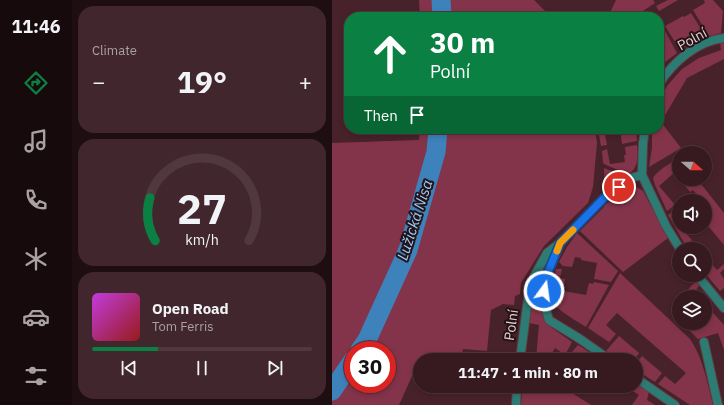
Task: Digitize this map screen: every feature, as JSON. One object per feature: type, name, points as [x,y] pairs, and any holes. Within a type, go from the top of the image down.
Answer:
[{"type":"street","name":"Polní","points":[[664,77],[683,57],[706,43],[724,38]]},
{"type":"street","points":[[644,134],[642,175],[666,226],[676,242]]},
{"type":"street","name":"Polní","points":[[521,353],[530,284],[547,253],[560,243],[607,195],[631,178],[642,175]]},
{"type":"street","points":[[560,243],[544,282],[543,300],[549,320],[600,353]]},
{"type":"street","points":[[703,282],[724,308]]},
{"type":"street","points":[[704,342],[718,405]]},
{"type":"street","points":[[643,383],[675,405]]},
{"type":"street","points":[[516,405],[517,393]]},
{"type":"shaded area","points":[[419,0],[534,0],[546,12],[420,12]]},
{"type":"shaded area","points":[[616,0],[653,0],[655,3],[642,12],[610,12]]},
{"type":"shaded area","points":[[668,0],[678,0],[659,11],[656,6]]},
{"type":"shaded area","points":[[704,0],[713,0],[723,11],[721,33],[709,36],[693,10],[705,3]]},
{"type":"shaded area","points":[[691,13],[706,37],[692,42],[680,50],[665,26]]},
{"type":"shaded area","points":[[664,29],[677,53],[664,63]]},
{"type":"shaded area","points":[[720,42],[724,42],[724,59],[687,78],[664,117],[664,92],[667,86],[682,69],[699,58],[721,50]]},
{"type":"shaded area","points":[[664,126],[679,146],[672,146],[672,153],[649,167],[652,148],[652,134],[664,134]]},
{"type":"shaded area","points":[[420,134],[596,134],[597,143],[593,187],[588,203],[544,246],[521,283],[520,294],[515,296],[514,305],[503,304],[491,310],[487,351],[463,349],[462,353],[413,353],[413,374],[399,405],[332,405],[332,143],[419,140]]},
{"type":"shaded area","points":[[599,134],[605,134],[607,145],[601,146]]},
{"type":"shaded area","points":[[621,134],[636,134],[637,141],[622,144]]},
{"type":"shaded area","points":[[637,145],[636,165],[632,172],[628,174],[603,163],[602,151],[607,149],[610,164],[625,162],[625,147]]},
{"type":"shaded area","points":[[672,163],[672,175],[659,186],[672,201],[672,207],[667,211],[653,178]]},
{"type":"shaded area","points":[[604,168],[624,176],[605,190]]},
{"type":"shaded area","points":[[630,186],[635,186],[643,191],[668,238],[623,272],[580,231],[604,206],[620,192]]},
{"type":"shaded area","points":[[685,186],[703,186],[709,194],[696,194],[693,190],[690,192]]},
{"type":"shaded area","points":[[712,198],[724,213],[724,245],[712,231]]},
{"type":"shaded area","points":[[672,212],[672,222],[668,215]]},
{"type":"shaded area","points":[[577,233],[618,271],[611,282],[594,279],[597,263],[581,260],[581,258],[575,257],[572,267],[563,266],[559,262]]},
{"type":"shaded area","points":[[679,234],[687,234],[692,240],[690,242],[684,242]]},
{"type":"shaded area","points":[[550,255],[539,301],[541,309],[552,328],[572,342],[566,353],[562,353],[555,348],[552,353],[537,353],[539,325],[529,323],[536,280]]},
{"type":"shaded area","points":[[712,264],[717,270],[724,264],[724,269],[720,273],[724,279],[724,288],[720,291],[712,281]]},
{"type":"shaded area","points":[[556,269],[562,269],[560,278],[565,279],[563,291],[586,295],[589,283],[593,284],[594,282],[609,285],[586,327],[565,314],[551,301],[551,290]]},
{"type":"shaded area","points":[[620,273],[672,322],[672,330],[681,330],[694,345],[698,352],[707,379],[713,405],[690,405],[658,384],[665,376],[675,384],[686,373],[617,313],[606,325],[616,334],[609,342],[588,328]]},
{"type":"shaded area","points":[[696,282],[700,284],[696,290],[688,290]]},
{"type":"shaded area","points":[[712,312],[724,325],[724,350],[718,333],[698,339],[689,330],[712,330]]},
{"type":"shaded area","points":[[619,336],[639,353],[609,353],[606,351]]},
{"type":"shaded area","points":[[578,345],[591,353],[574,353],[572,352]]},
{"type":"shaded area","points":[[643,357],[662,373],[655,382],[643,374]]},
{"type":"shaded area","points":[[643,387],[649,391],[647,400],[655,405],[632,405],[639,395],[636,393],[643,393]]},
{"type":"shaded area","points":[[522,393],[572,393],[591,405],[521,405]]},
{"type":"waterway","name":"Lužická Nisa","points":[[441,0],[442,12]]},
{"type":"waterway","name":"Lužická Nisa","points":[[366,341],[408,250],[436,152],[438,134]]},
{"type":"waterway","name":"Lužická Nisa","points":[[332,391],[344,373]]},
{"type":"slow traffic","points":[[557,251],[560,243],[573,230]]},
{"type":"route","points":[[544,291],[544,282],[560,243],[607,195],[619,187]]}]
